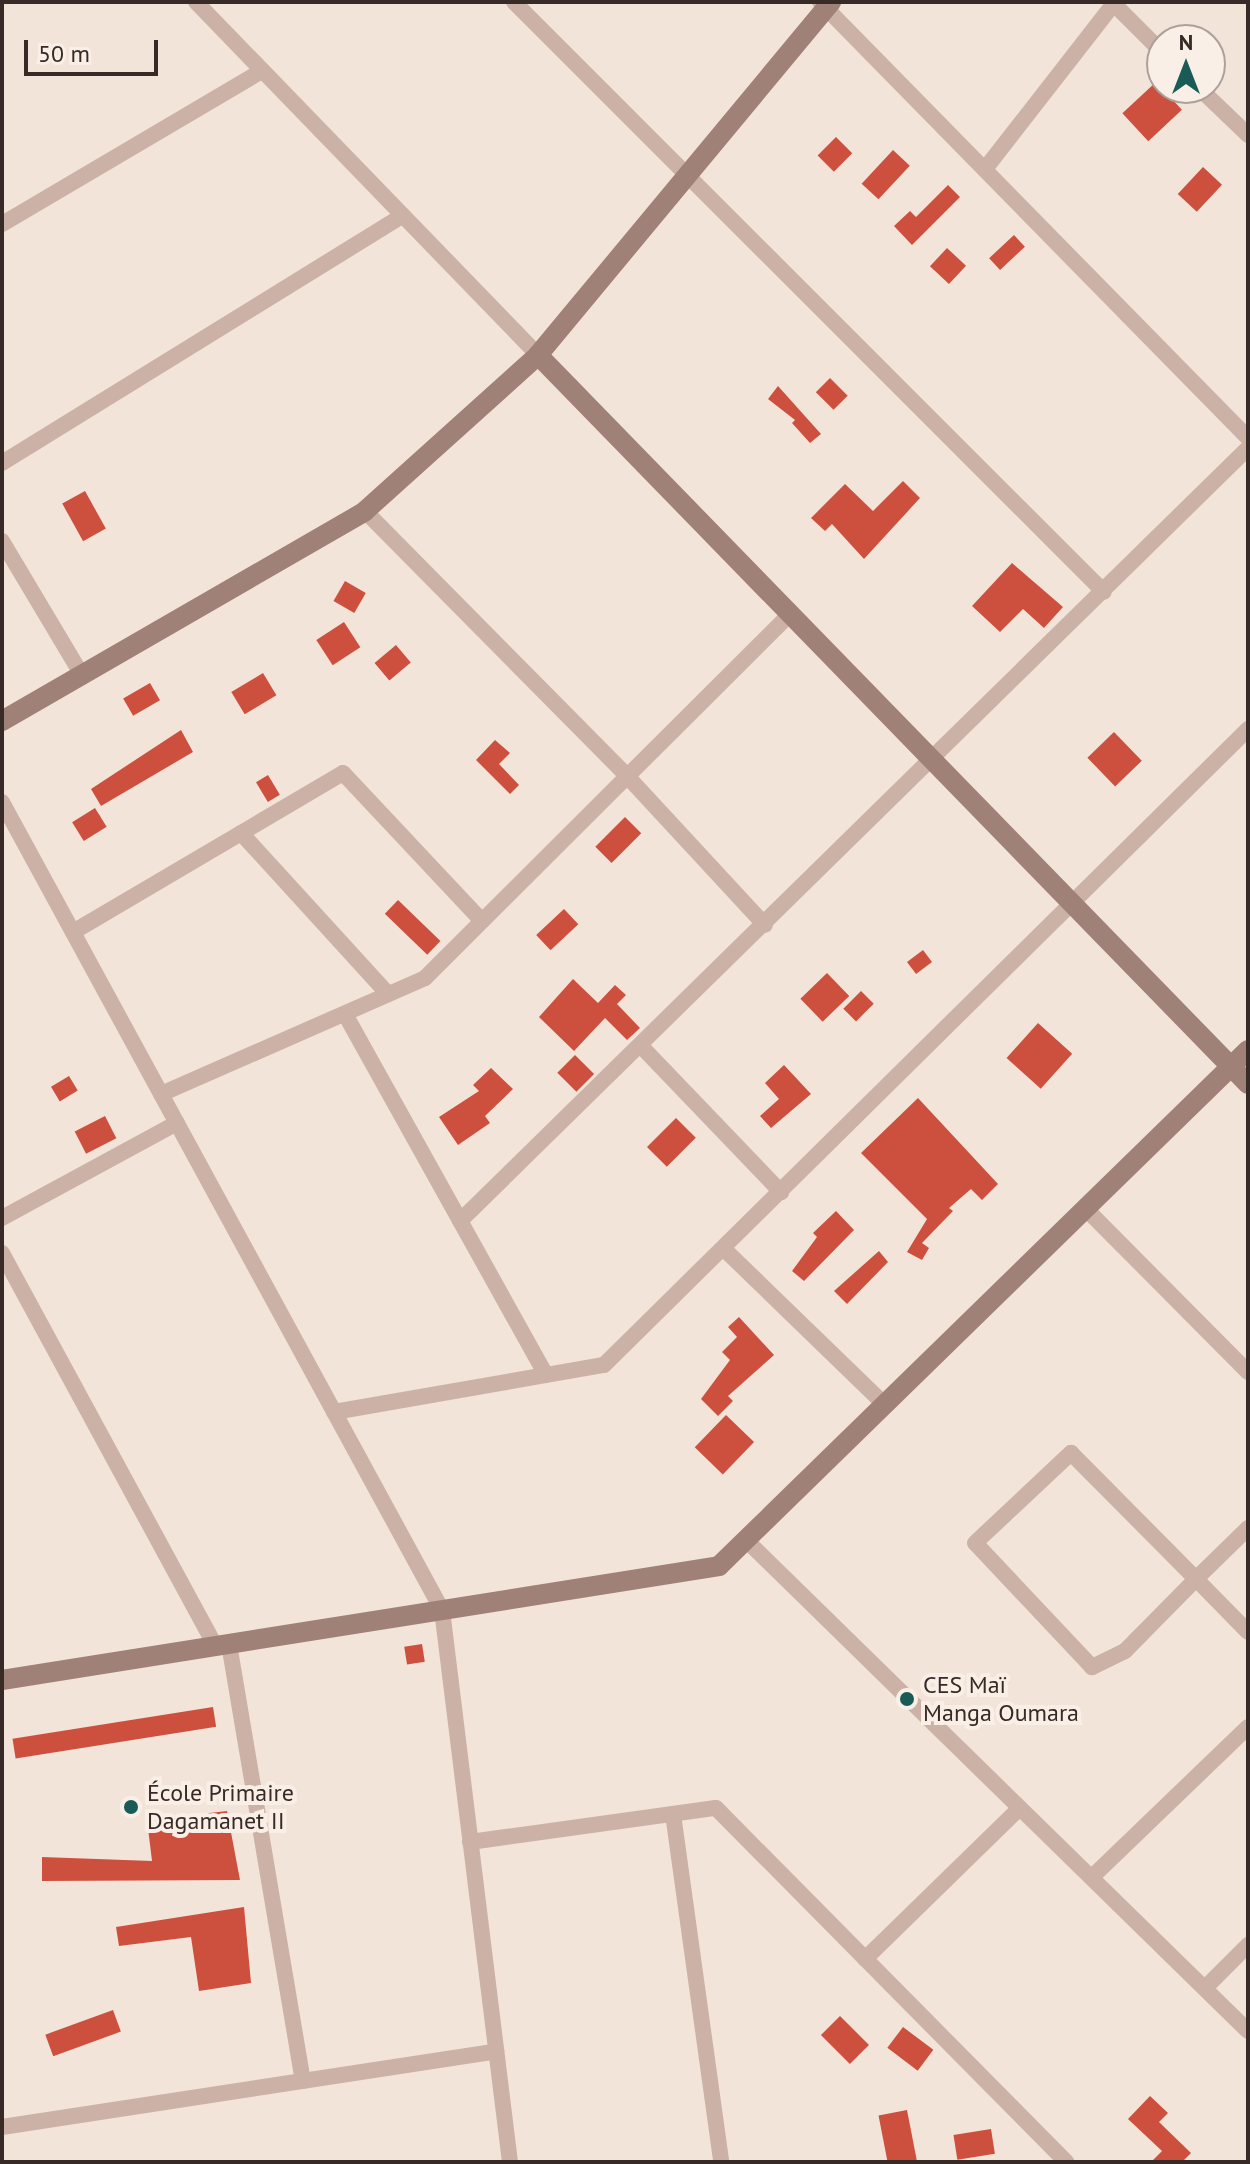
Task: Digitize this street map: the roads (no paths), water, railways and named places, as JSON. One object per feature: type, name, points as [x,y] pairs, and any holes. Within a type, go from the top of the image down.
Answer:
[{"type":"street","points":[[196,2],[1248,1084]]},
{"type":"street","points":[[514,2],[1104,592]]},
{"type":"street","points":[[985,169],[1114,3],[1146,36]]},
{"type":"street","points":[[2,721],[365,511],[538,355],[826,4],[1248,438]]},
{"type":"street","points":[[2,224],[262,71]]},
{"type":"street","points":[[1216,104],[1248,135]]},
{"type":"street","points":[[2,463],[403,215]]},
{"type":"street","points":[[460,1221],[934,761],[1248,448]]},
{"type":"street","points":[[365,511],[627,776],[765,925]]},
{"type":"street","points":[[2,541],[82,675]]},
{"type":"street","points":[[161,1094],[425,978],[790,614]]},
{"type":"street","points":[[334,1412],[604,1365],[1248,729]]},
{"type":"street","points":[[73,932],[343,773],[482,921]]},
{"type":"street","points":[[2,802],[442,1610],[510,2162]]},
{"type":"street","points":[[241,833],[388,994]]},
{"type":"street","points":[[345,1014],[546,1375]]},
{"type":"street","points":[[640,1045],[781,1192]]},
{"type":"street","points":[[2,1680],[719,1566],[1248,1050]]},
{"type":"street","points":[[2,1218],[177,1123]]},
{"type":"street","points":[[1086,1209],[1248,1372]]},
{"type":"street","points":[[723,1248],[885,1405]]},
{"type":"street","points":[[2,1253],[222,1645],[303,2081]]},
{"type":"street","points":[[1248,1528],[1196,1579],[1125,1651],[1092,1667],[975,1543],[1071,1453],[1196,1579],[1248,1632]]},
{"type":"street","points":[[746,1540],[1248,2031]]},
{"type":"street","points":[[1092,1877],[1248,1727]]},
{"type":"street","points":[[470,1842],[716,1808],[1066,2162]]},
{"type":"street","points":[[865,1959],[1020,1808]]},
{"type":"street","points":[[673,1814],[721,2162]]},
{"type":"street","points":[[1205,1988],[1248,1945]]},
{"type":"street","points":[[2,2127],[496,2051]]},
{"type":"place","name":"CES Maï Manga Oumara","points":[[907,1699]]},
{"type":"place","name":"École Primaire Dagamanet II","points":[[131,1807]]}]
